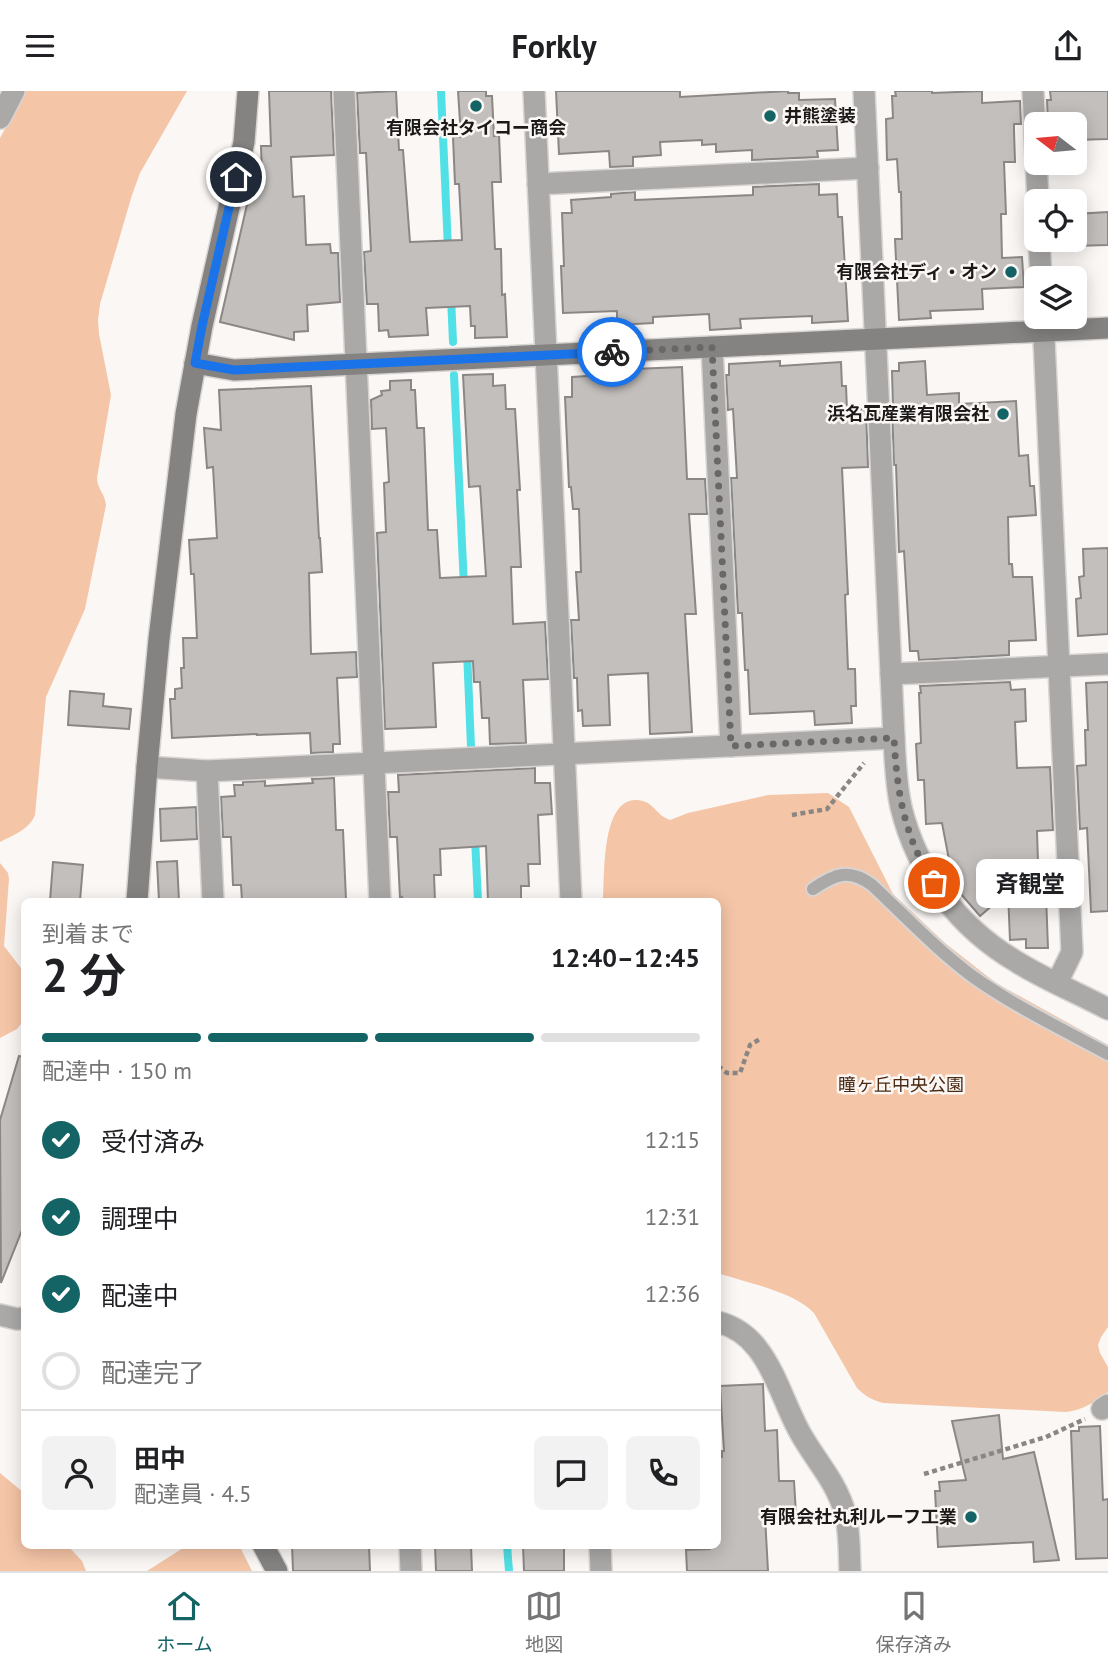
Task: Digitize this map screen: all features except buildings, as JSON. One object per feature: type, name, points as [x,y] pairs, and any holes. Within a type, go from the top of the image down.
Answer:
[{"type":"street","points":[[0,118],[15,91]]},
{"type":"street","points":[[137,898],[159,639],[178,482],[195,363],[244,142],[248,91]]},
{"type":"street","points":[[344,91],[380,898]]},
{"type":"street","points":[[534,91],[571,898]]},
{"type":"street","points":[[864,91],[894,738],[901,806],[911,839],[925,869],[943,897],[965,923],[990,945],[1018,963],[1108,1009]]},
{"type":"street","points":[[1033,91],[1037,189]]},
{"type":"street","points":[[538,184],[868,168]]},
{"type":"street","points":[[195,363],[234,370],[876,339],[1024,326]]},
{"type":"street","points":[[1087,327],[1108,328]]},
{"type":"street","points":[[1043,329],[1072,952],[1057,983]]},
{"type":"street","points":[[712,347],[731,746]]},
{"type":"street","points":[[891,674],[1108,664]]},
{"type":"street","points":[[147,768],[207,771],[894,738]]},
{"type":"street","points":[[207,771],[213,898]]},
{"type":"street","points":[[0,1315],[21,1318]]},
{"type":"street","points":[[721,1323],[744,1334],[757,1348],[804,1440],[830,1477],[845,1513],[850,1571]]},
{"type":"street","points":[[265,1549],[277,1571]]},
{"type":"street","points":[[410,1549],[411,1571]]},
{"type":"street","points":[[600,1549],[601,1571]]},
{"type":"lane","points":[[813,889],[838,875],[850,874],[862,878],[973,977],[1011,1001],[1108,1053]]},
{"type":"path","points":[[792,815],[827,809],[865,762]]},
{"type":"path","points":[[721,1068],[727,1073],[740,1073],[750,1045],[760,1039]]},
{"type":"path","points":[[923,1474],[1046,1437],[1075,1425],[1105,1407]]},
{"type":"green space","points":[[26,91],[187,91],[140,173],[100,304],[99,334],[111,395],[97,478],[106,505],[85,609],[46,697],[35,815],[25,828],[0,842],[0,138]]},
{"type":"green space","name":"瞳ヶ丘中央公園","points":[[828,793],[849,807],[893,894],[945,943],[996,983],[1108,1045],[1108,1327],[1098,1345],[1108,1367],[1108,1392],[1093,1402],[1066,1412],[875,1401],[857,1388],[814,1313],[805,1305],[782,1293],[721,1274],[721,898],[603,898],[605,856],[612,821],[619,808],[629,801],[646,802],[670,820],[688,813],[768,795]]},
{"type":"green space","points":[[0,863],[9,879],[4,946],[21,968],[21,1024],[0,1038]]},
{"type":"green space","points":[[0,1473],[21,1490],[21,1549],[71,1549],[82,1561],[86,1571],[0,1571]]},
{"type":"green space","points":[[182,1549],[241,1549],[252,1571],[147,1571]]},
{"type":"waterway","points":[[441,91],[448,249]]},
{"type":"waterway","points":[[451,297],[453,342]]},
{"type":"waterway","points":[[454,375],[464,586]]},
{"type":"waterway","points":[[467,651],[471,747]]},
{"type":"waterway","points":[[475,838],[478,898]]},
{"type":"waterway","points":[[507,1549],[509,1571]]},
{"type":"way so far","points":[[612,352],[712,347],[731,746],[894,738],[901,806],[911,839],[934,883]]},
{"type":"place","name":"有限会社タイコー商会","points":[[476,106]]},
{"type":"place","name":"井熊塗装","points":[[770,116]]},
{"type":"place","name":"有限会社ディ・オン","points":[[1011,272]]},
{"type":"place","name":"浜名瓦産業有限会社","points":[[1003,414]]},
{"type":"place","name":"斉観堂","points":[[934,883]]},
{"type":"place","name":"有限会社丸利ルーフ工業","points":[[971,1517]]},
{"type":"route","points":[[236,177],[195,363],[234,370],[612,352]]}]
